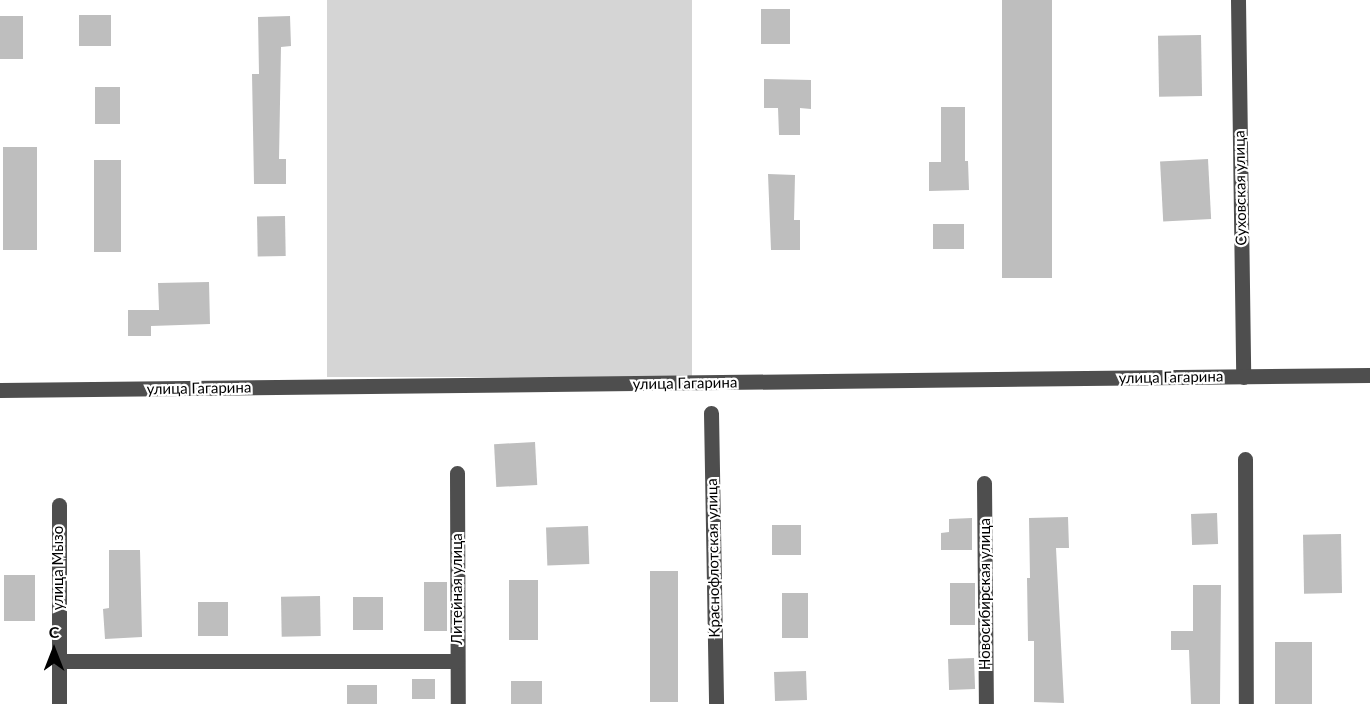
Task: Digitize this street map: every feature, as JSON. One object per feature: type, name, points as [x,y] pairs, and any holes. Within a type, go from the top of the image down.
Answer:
[{"type":"street","name":"Суховская улица","points":[[1238,0],[1243,376]]},
{"type":"street","name":"улица Гагарина","points":[[0,390],[1370,375]]},
{"type":"street","name":"Краснофлотская улица","points":[[711,413],[716,704]]},
{"type":"street","points":[[1245,459],[1246,704]]},
{"type":"street","name":"Литейная улица","points":[[457,473],[458,704]]},
{"type":"street","name":"Новосибирская улица","points":[[984,483],[986,704]]},
{"type":"street","name":"улица Мызо","points":[[58,704],[59,505]]},
{"type":"street","points":[[58,661],[457,661]]},
{"type":"shaded area","points":[[327,0],[692,0],[692,377],[327,377]]},
{"type":"building","points":[[1002,0],[1052,0],[1052,278],[1002,278]]},
{"type":"building","points":[[761,9],[790,9],[790,44],[761,44]]},
{"type":"building","points":[[79,15],[111,15],[111,46],[79,46]]},
{"type":"building","points":[[0,16],[23,16],[23,59],[0,59]]},
{"type":"building","points":[[290,16],[291,46],[281,47],[279,159],[286,159],[286,184],[254,184],[252,74],[259,74],[258,17]]},
{"type":"building","points":[[1201,35],[1202,96],[1159,97],[1158,36]]},
{"type":"building","points":[[764,79],[811,80],[811,109],[800,108],[800,135],[779,135],[778,108],[764,108]]},
{"type":"building","points":[[95,87],[120,87],[120,124],[95,124]]},
{"type":"building","points":[[941,107],[965,107],[965,161],[968,161],[969,190],[929,191],[929,162],[941,162]]},
{"type":"building","points":[[3,147],[37,147],[37,250],[3,250]]},
{"type":"building","points":[[1208,159],[1211,219],[1163,221],[1160,162]]},
{"type":"building","points":[[94,160],[121,160],[121,252],[94,252]]},
{"type":"building","points":[[768,174],[795,175],[794,220],[800,220],[800,250],[771,250]]},
{"type":"building","points":[[257,216],[285,216],[286,256],[258,256]]},
{"type":"building","points":[[933,224],[964,224],[964,249],[933,249]]},
{"type":"building","points":[[209,282],[210,324],[151,326],[151,336],[128,336],[128,310],[159,310],[158,283]]},
{"type":"building","points":[[535,442],[537,485],[496,487],[494,444]]},
{"type":"building","points":[[1217,513],[1218,544],[1192,545],[1191,514]]},
{"type":"building","points":[[1068,517],[1069,548],[1056,548],[1064,703],[1034,702],[1034,641],[1028,641],[1029,518]]},
{"type":"building","points":[[972,518],[972,550],[941,550],[941,533],[949,532],[949,519]]},
{"type":"building","points":[[772,525],[801,525],[801,555],[772,555]]},
{"type":"building","points":[[588,526],[589,564],[547,565],[546,527]]},
{"type":"building","points":[[1341,534],[1342,593],[1304,594],[1303,535]]},
{"type":"building","points":[[109,550],[140,550],[142,637],[105,639],[103,609],[109,608]]},
{"type":"building","points":[[650,571],[678,571],[678,702],[650,702]]},
{"type":"building","points":[[4,575],[35,575],[35,621],[4,621]]},
{"type":"building","points":[[509,580],[538,580],[538,640],[509,640]]},
{"type":"building","points":[[424,582],[447,582],[447,631],[424,631]]},
{"type":"building","points":[[950,583],[975,583],[975,625],[950,625]]},
{"type":"building","points":[[1193,585],[1221,585],[1220,704],[1191,704],[1189,650],[1171,650],[1171,631],[1193,631]]},
{"type":"building","points":[[782,593],[808,593],[808,638],[782,638]]},
{"type":"building","points":[[320,596],[321,636],[282,637],[281,597]]},
{"type":"building","points":[[353,597],[383,597],[383,630],[353,630]]},
{"type":"building","points":[[198,602],[228,602],[228,636],[198,636]]},
{"type":"building","points":[[1275,642],[1312,642],[1312,704],[1275,704]]},
{"type":"building","points":[[974,658],[975,689],[949,690],[948,659]]},
{"type":"building","points":[[806,671],[807,700],[775,701],[774,672]]},
{"type":"building","points":[[412,679],[435,679],[435,699],[412,699]]},
{"type":"building","points":[[511,681],[542,681],[542,704],[511,704]]},
{"type":"building","points":[[347,685],[377,685],[377,704],[347,704]]}]
